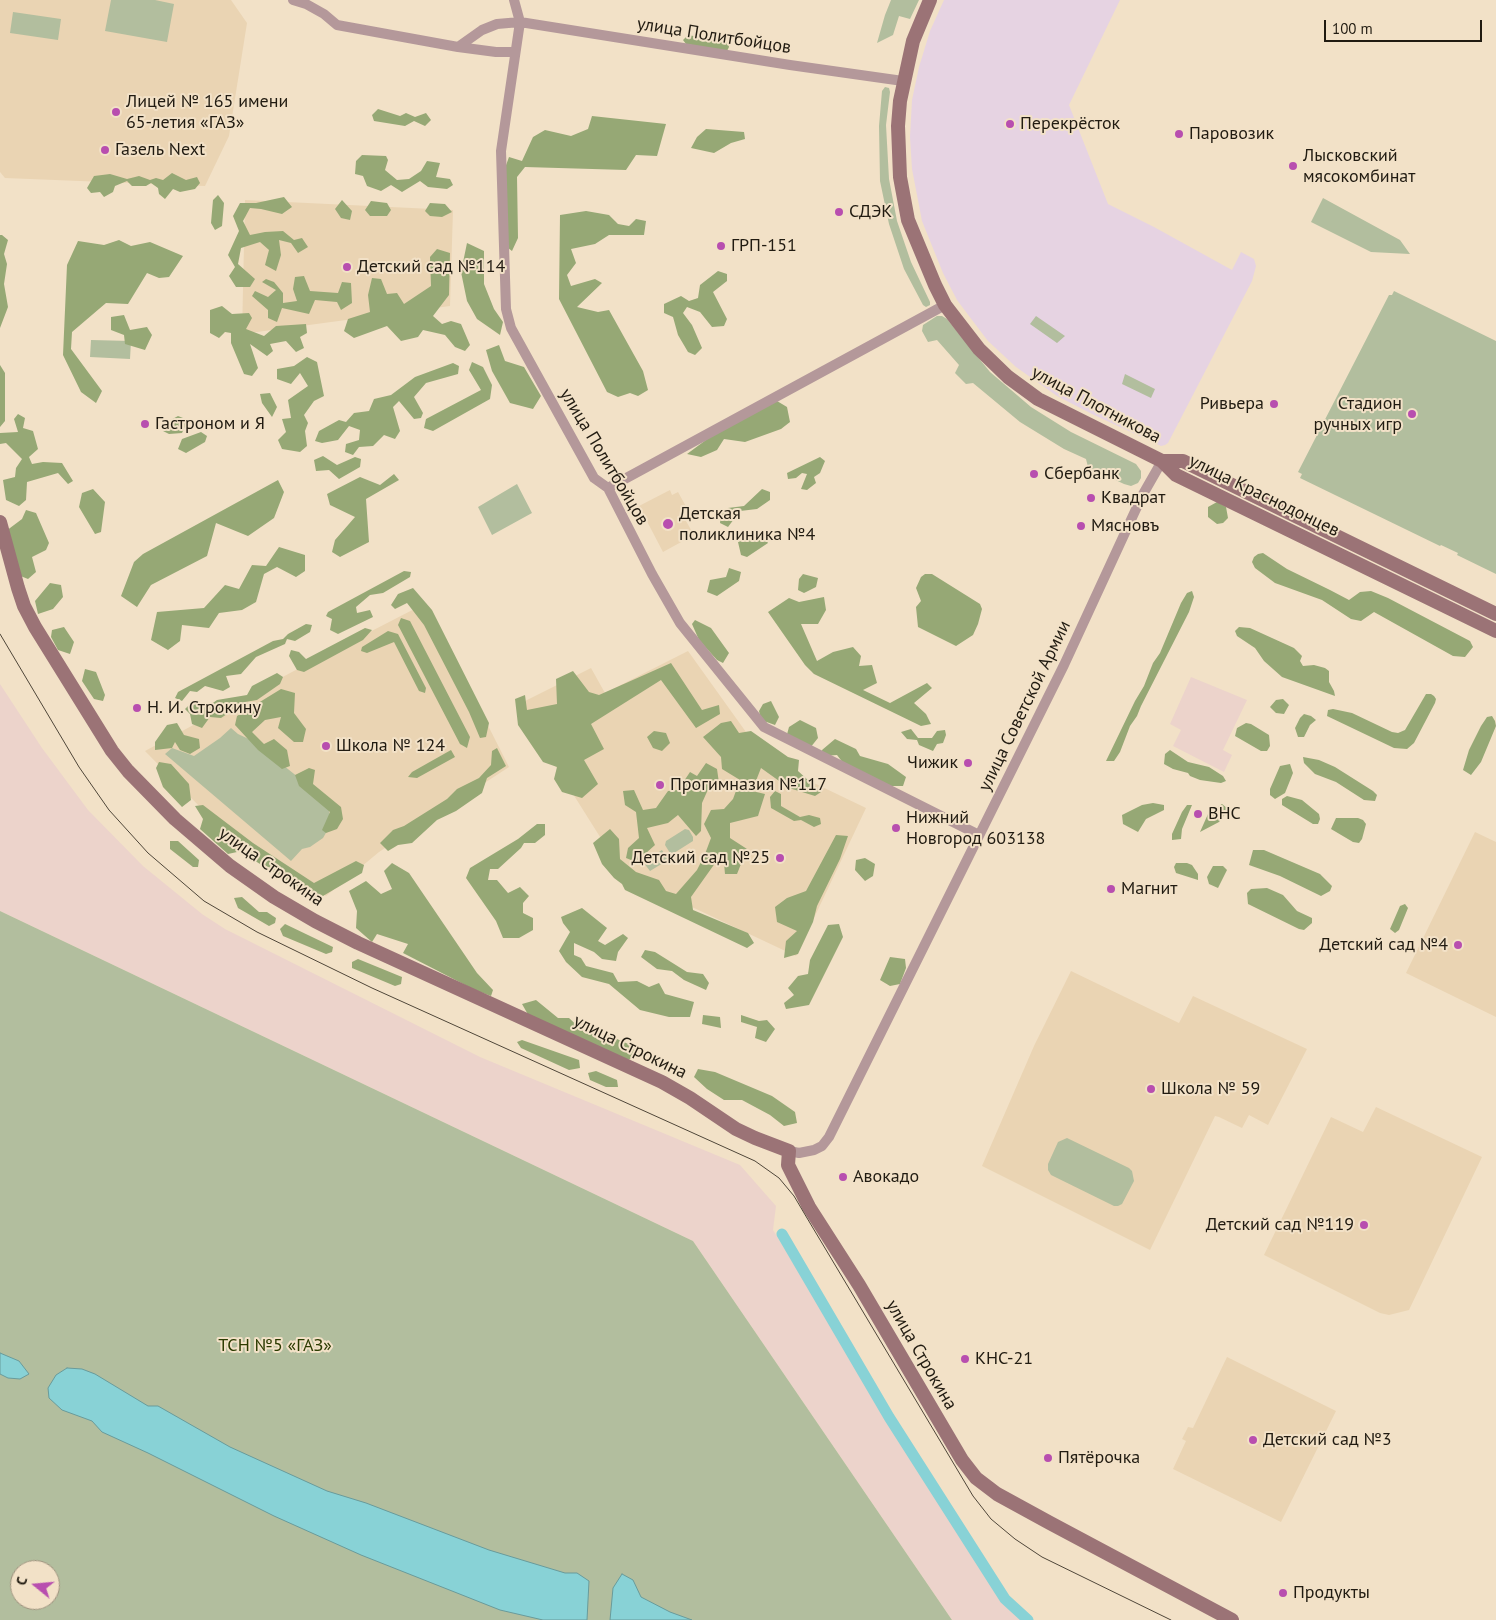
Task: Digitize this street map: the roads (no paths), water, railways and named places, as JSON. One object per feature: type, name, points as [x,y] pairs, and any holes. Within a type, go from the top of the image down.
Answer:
[{"type":"street","points":[[293,0],[306,4],[324,14],[337,25],[458,47],[496,52],[515,52]]},
{"type":"street","name":"улица Политбойцов","points":[[514,0],[520,22],[501,150],[506,308],[511,328],[594,478],[608,488],[652,574],[680,623],[764,728],[980,835]]},
{"type":"street","name":"улица Плотникова","points":[[930,0],[913,41],[903,81],[898,126],[900,177],[908,220],[922,257],[945,305],[979,349],[1016,383],[1038,399],[1162,461]]},
{"type":"street","points":[[458,47],[482,30],[497,24],[520,22]]},
{"type":"street","name":"улица Политбойцов","points":[[520,22],[903,81]]},
{"type":"street","points":[[608,488],[945,305]]},
{"type":"street","name":"улица Краснодонцев","points":[[1162,461],[1183,461],[1496,614]]},
{"type":"street","name":"улица Краснодонцев","points":[[1162,461],[1176,475],[1496,631]]},
{"type":"street","name":"улица Советской Армии","points":[[788,1151],[814,1150],[822,1146],[829,1137],[1064,665],[1142,496],[1162,461]]},
{"type":"street","name":"улица Строкина","points":[[0,522],[18,588],[24,606],[35,627],[112,751],[128,771],[175,818],[230,866],[274,897],[315,921],[358,943],[662,1082],[690,1098],[736,1129],[788,1151],[788,1165],[809,1207],[859,1286],[962,1460],[976,1478],[992,1491],[1232,1620]]},
{"type":"water","points":[[0,1353],[19,1361],[29,1374],[20,1379],[8,1378],[0,1374]]},
{"type":"water","points":[[67,1368],[82,1369],[95,1374],[148,1406],[158,1406],[230,1447],[327,1491],[366,1503],[489,1550],[565,1573],[577,1573],[589,1581],[587,1620],[543,1620],[500,1610],[361,1555],[274,1516],[102,1432],[92,1421],[62,1410],[49,1398],[48,1388],[56,1375]]},
{"type":"water","points":[[622,1574],[633,1580],[641,1597],[670,1612],[692,1620],[610,1620],[613,1588]]},
{"type":"waterway","points":[[782,1234],[889,1417],[1005,1599],[1028,1620]]},
{"type":"tram line","points":[[0,634],[79,767],[109,810],[148,853],[204,901],[257,932],[372,988],[755,1161],[779,1178],[794,1196],[973,1496],[991,1519],[1015,1539],[1042,1557],[1171,1620]]},
{"type":"place","name":"Лицей № 165 имени 65-летия «ГАЗ»","points":[[116,112]]},
{"type":"place","name":"Перекрёсток","points":[[1010,124]]},
{"type":"place","name":"Паровозик","points":[[1179,134]]},
{"type":"place","name":"Газель Next","points":[[105,150]]},
{"type":"place","name":"Лысковский мясокомбинат","points":[[1293,166]]},
{"type":"place","name":"СДЭК","points":[[839,212]]},
{"type":"place","name":"ГРП-151","points":[[721,246]]},
{"type":"place","name":"Детский сад №114","points":[[347,267]]},
{"type":"place","name":"Ривьера","points":[[1274,404]]},
{"type":"place","name":"Стадион ручных игр","points":[[1412,414]]},
{"type":"place","name":"Гастроном и Я","points":[[145,424]]},
{"type":"place","name":"Сбербанк","points":[[1034,474]]},
{"type":"place","name":"Квадрат","points":[[1091,498]]},
{"type":"place","name":"Детская поликлиника №4","points":[[668,524]]},
{"type":"place","name":"Мясновъ","points":[[1081,526]]},
{"type":"place","name":"Н. И. Строкину","points":[[137,708]]},
{"type":"place","name":"Школа № 124","points":[[326,746]]},
{"type":"place","name":"Чижик","points":[[968,763]]},
{"type":"place","name":"Прогимназия №117","points":[[660,785]]},
{"type":"place","name":"ВНС","points":[[1198,814]]},
{"type":"place","name":"Нижний Новгород 603138","points":[[896,828]]},
{"type":"place","name":"Детский сад №25","points":[[780,858]]},
{"type":"place","name":"Магнит","points":[[1111,889]]},
{"type":"place","name":"Детский сад №4","points":[[1458,945]]},
{"type":"place","name":"Школа № 59","points":[[1151,1089]]},
{"type":"place","name":"Авокадо","points":[[843,1177]]},
{"type":"place","name":"Детский сад №119","points":[[1364,1225]]},
{"type":"place","name":"КНС-21","points":[[965,1359]]},
{"type":"place","name":"Детский сад №3","points":[[1253,1440]]},
{"type":"place","name":"Пятёрочка","points":[[1048,1458]]},
{"type":"place","name":"Продукты","points":[[1283,1593]]},
{"type":"park label","name":"ТСН №5 «ГАЗ»","points":[[275,1346]]}]
